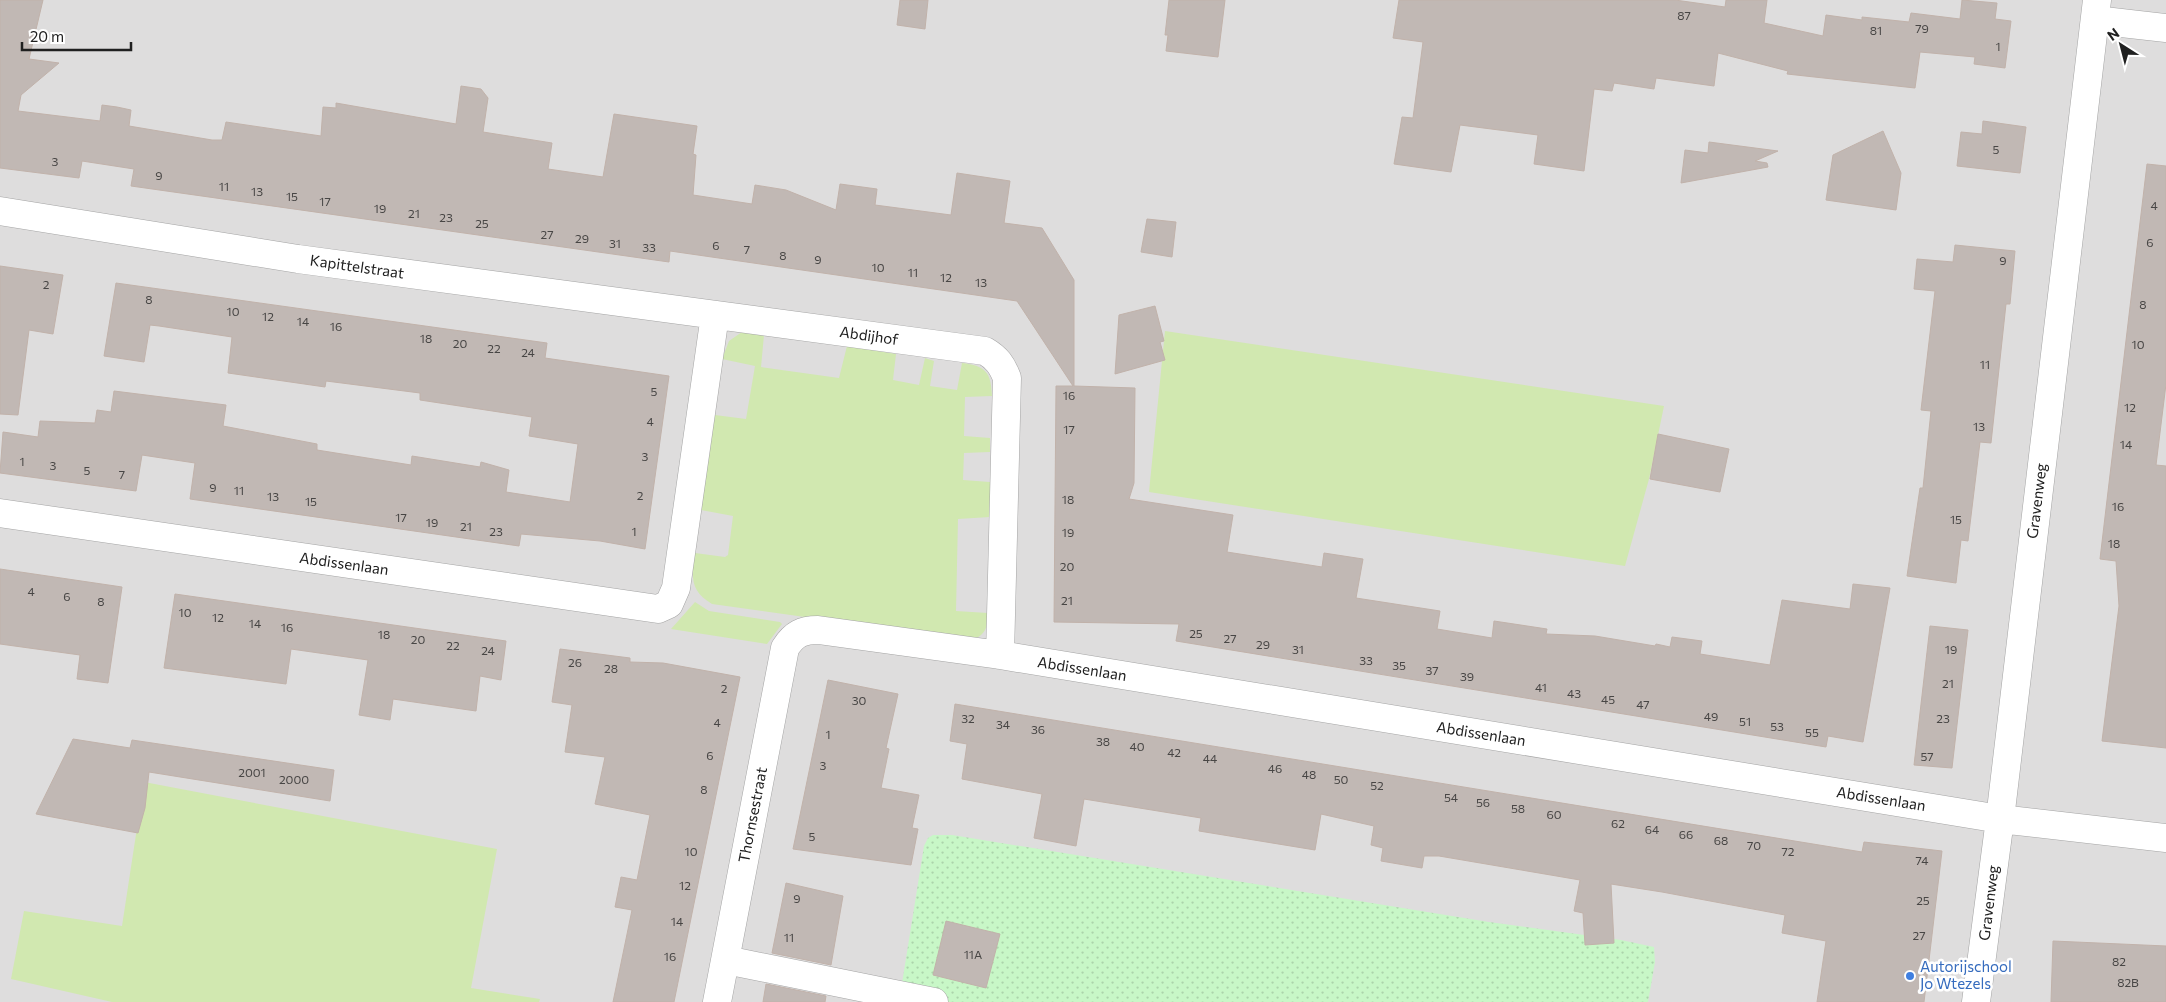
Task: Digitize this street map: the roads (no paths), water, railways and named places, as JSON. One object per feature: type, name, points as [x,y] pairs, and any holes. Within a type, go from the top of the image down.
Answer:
[{"type":"street","points":[[2096,10],[2166,28]]},
{"type":"street","name":"Gravenweg","points":[[1976,1002],[2000,819],[2096,10]]},
{"type":"street","name":"Kapittelstraat","points":[[0,210],[298,259],[715,315]]},
{"type":"street","name":"Abdissenlaan","points":[[0,514],[658,609],[668,604],[676,588],[715,315]]},
{"type":"street","name":"Abdijhof","points":[[715,315],[985,351],[994,356],[1002,366],[1007,378],[1000,656]]},
{"type":"street","name":"Abdissenlaan","points":[[797,633],[818,630],[1000,656],[2000,819],[2166,838]]},
{"type":"street","name":"Thornsestraat","points":[[717,1002],[785,648],[797,633]]},
{"type":"street","points":[[726,960],[934,1002]]},
{"type":"place","name":"Autorijschool Jo Wtezels","points":[[1910,976]]}]
